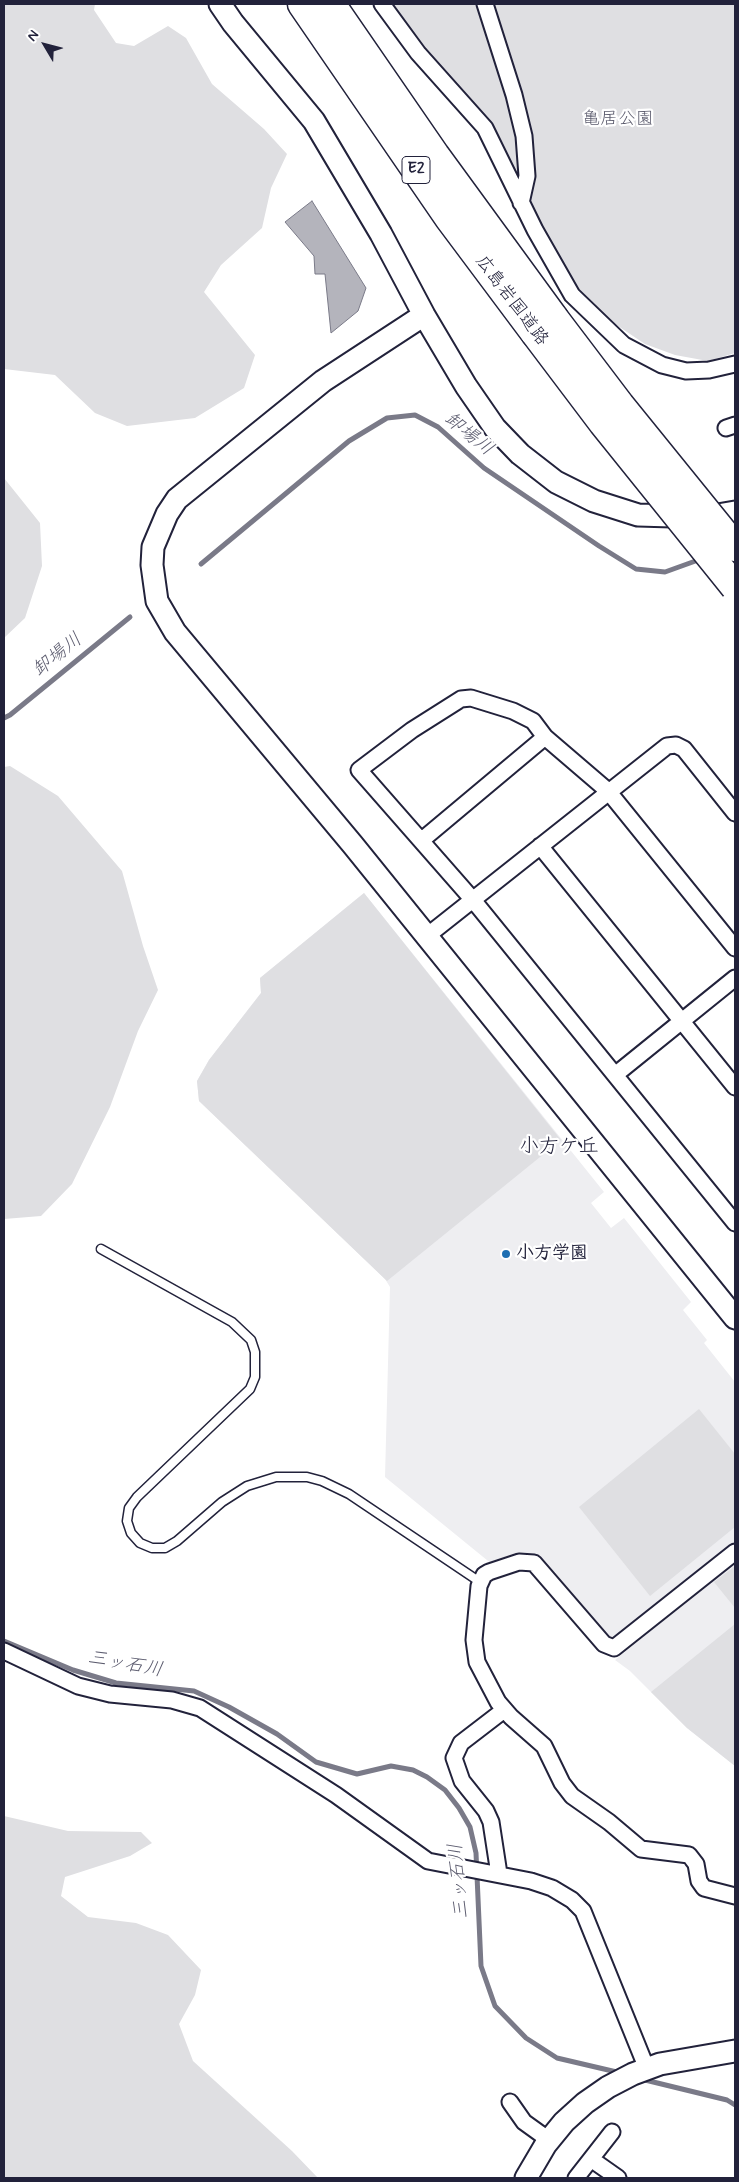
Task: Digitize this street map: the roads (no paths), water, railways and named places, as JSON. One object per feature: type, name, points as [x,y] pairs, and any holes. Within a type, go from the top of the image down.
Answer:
[{"type":"highway","points":[[349,4],[434,155]]},
{"type":"highway","name":"広島岩国道路","points":[[312,9],[434,155],[545,326],[603,423],[735,587]]},
{"type":"highway","name":"広島岩国道路","points":[[312,9],[449,218],[545,326],[620,405],[735,546]]},
{"type":"street","points":[[220,4],[233,23],[314,121],[382,234],[424,315],[466,386],[495,428],[520,454],[556,482],[594,501],[638,515],[706,517],[735,512]]},
{"type":"street","points":[[382,4],[418,53],[485,128],[521,203],[572,295],[624,345],[662,365],[686,371],[709,370],[735,364]]},
{"type":"street","points":[[485,4],[514,95],[524,136],[527,176],[521,203]]},
{"type":"street","points":[[424,315],[327,377],[190,486],[166,514],[153,547],[152,565],[158,601],[175,632],[427,936],[735,1318]]},
{"type":"street","points":[[735,948],[608,791],[545,737],[533,721],[513,711],[470,698],[461,699],[412,730],[359,770],[473,900],[735,1223]]},
{"type":"street","points":[[422,840],[545,737]]},
{"type":"street","points":[[427,936],[661,749],[676,745],[686,752],[735,813]]},
{"type":"street","points":[[540,846],[735,1087]]},
{"type":"street","points":[[616,1075],[735,978]]},
{"type":"street","points":[[735,1552],[614,1648],[604,1644],[534,1563],[519,1562],[497,1570],[484,1575],[480,1582],[474,1651],[481,1672],[504,1710],[544,1746],[562,1782],[572,1796],[609,1822],[641,1849],[689,1855],[696,1864],[699,1881],[704,1888],[735,1896]]},
{"type":"street","points":[[4,1651],[78,1686],[110,1694],[172,1700],[200,1708],[336,1796],[428,1861],[496,1874],[552,1888],[572,1900],[583,1911],[647,2069]]},
{"type":"street","points":[[496,1874],[491,1822],[486,1811],[462,1781],[454,1758],[461,1743],[504,1710]]},
{"type":"street","points":[[527,2178],[549,2140],[564,2122],[585,2103],[608,2087],[647,2069],[687,2058],[735,2052]]},
{"type":"street","points":[[510,2102],[524,2122],[549,2140]]},
{"type":"street","points":[[576,2178],[612,2132]]},
{"type":"street","points":[[591,2159],[618,2178]]},
{"type":"lane","points":[[101,1249],[232,1322],[251,1340],[255,1352],[256,1370],[250,1388],[137,1497],[129,1508],[127,1521],[131,1533],[140,1543],[152,1548],[165,1548],[222,1502],[247,1486],[276,1477],[307,1478],[322,1481],[349,1494],[480,1582]]},
{"type":"waterway","name":"卸場川","points":[[201,564],[349,441],[387,418],[415,415],[438,427],[484,468],[636,569],[665,572],[701,559]]},
{"type":"waterway","name":"卸場川","points":[[4,718],[130,617]]},
{"type":"waterway","name":"三ッ石川","points":[[4,1641],[73,1670],[116,1683],[194,1691],[229,1707],[277,1734],[316,1762],[357,1774],[391,1766],[413,1770],[427,1777],[445,1790],[459,1808],[470,1827],[476,1853],[481,1966],[495,2006],[526,2038],[557,2058],[621,2073]]},
{"type":"waterway","name":"三ッ石川","points":[[641,2079],[727,2100],[735,2105]]},
{"type":"place","name":"小方学園","points":[[506,1254]]},
{"type":"district","name":"小方ケ丘","points":[[559,1148]]},
{"type":"park label","name":"亀居公園","points":[[618,120]]}]
